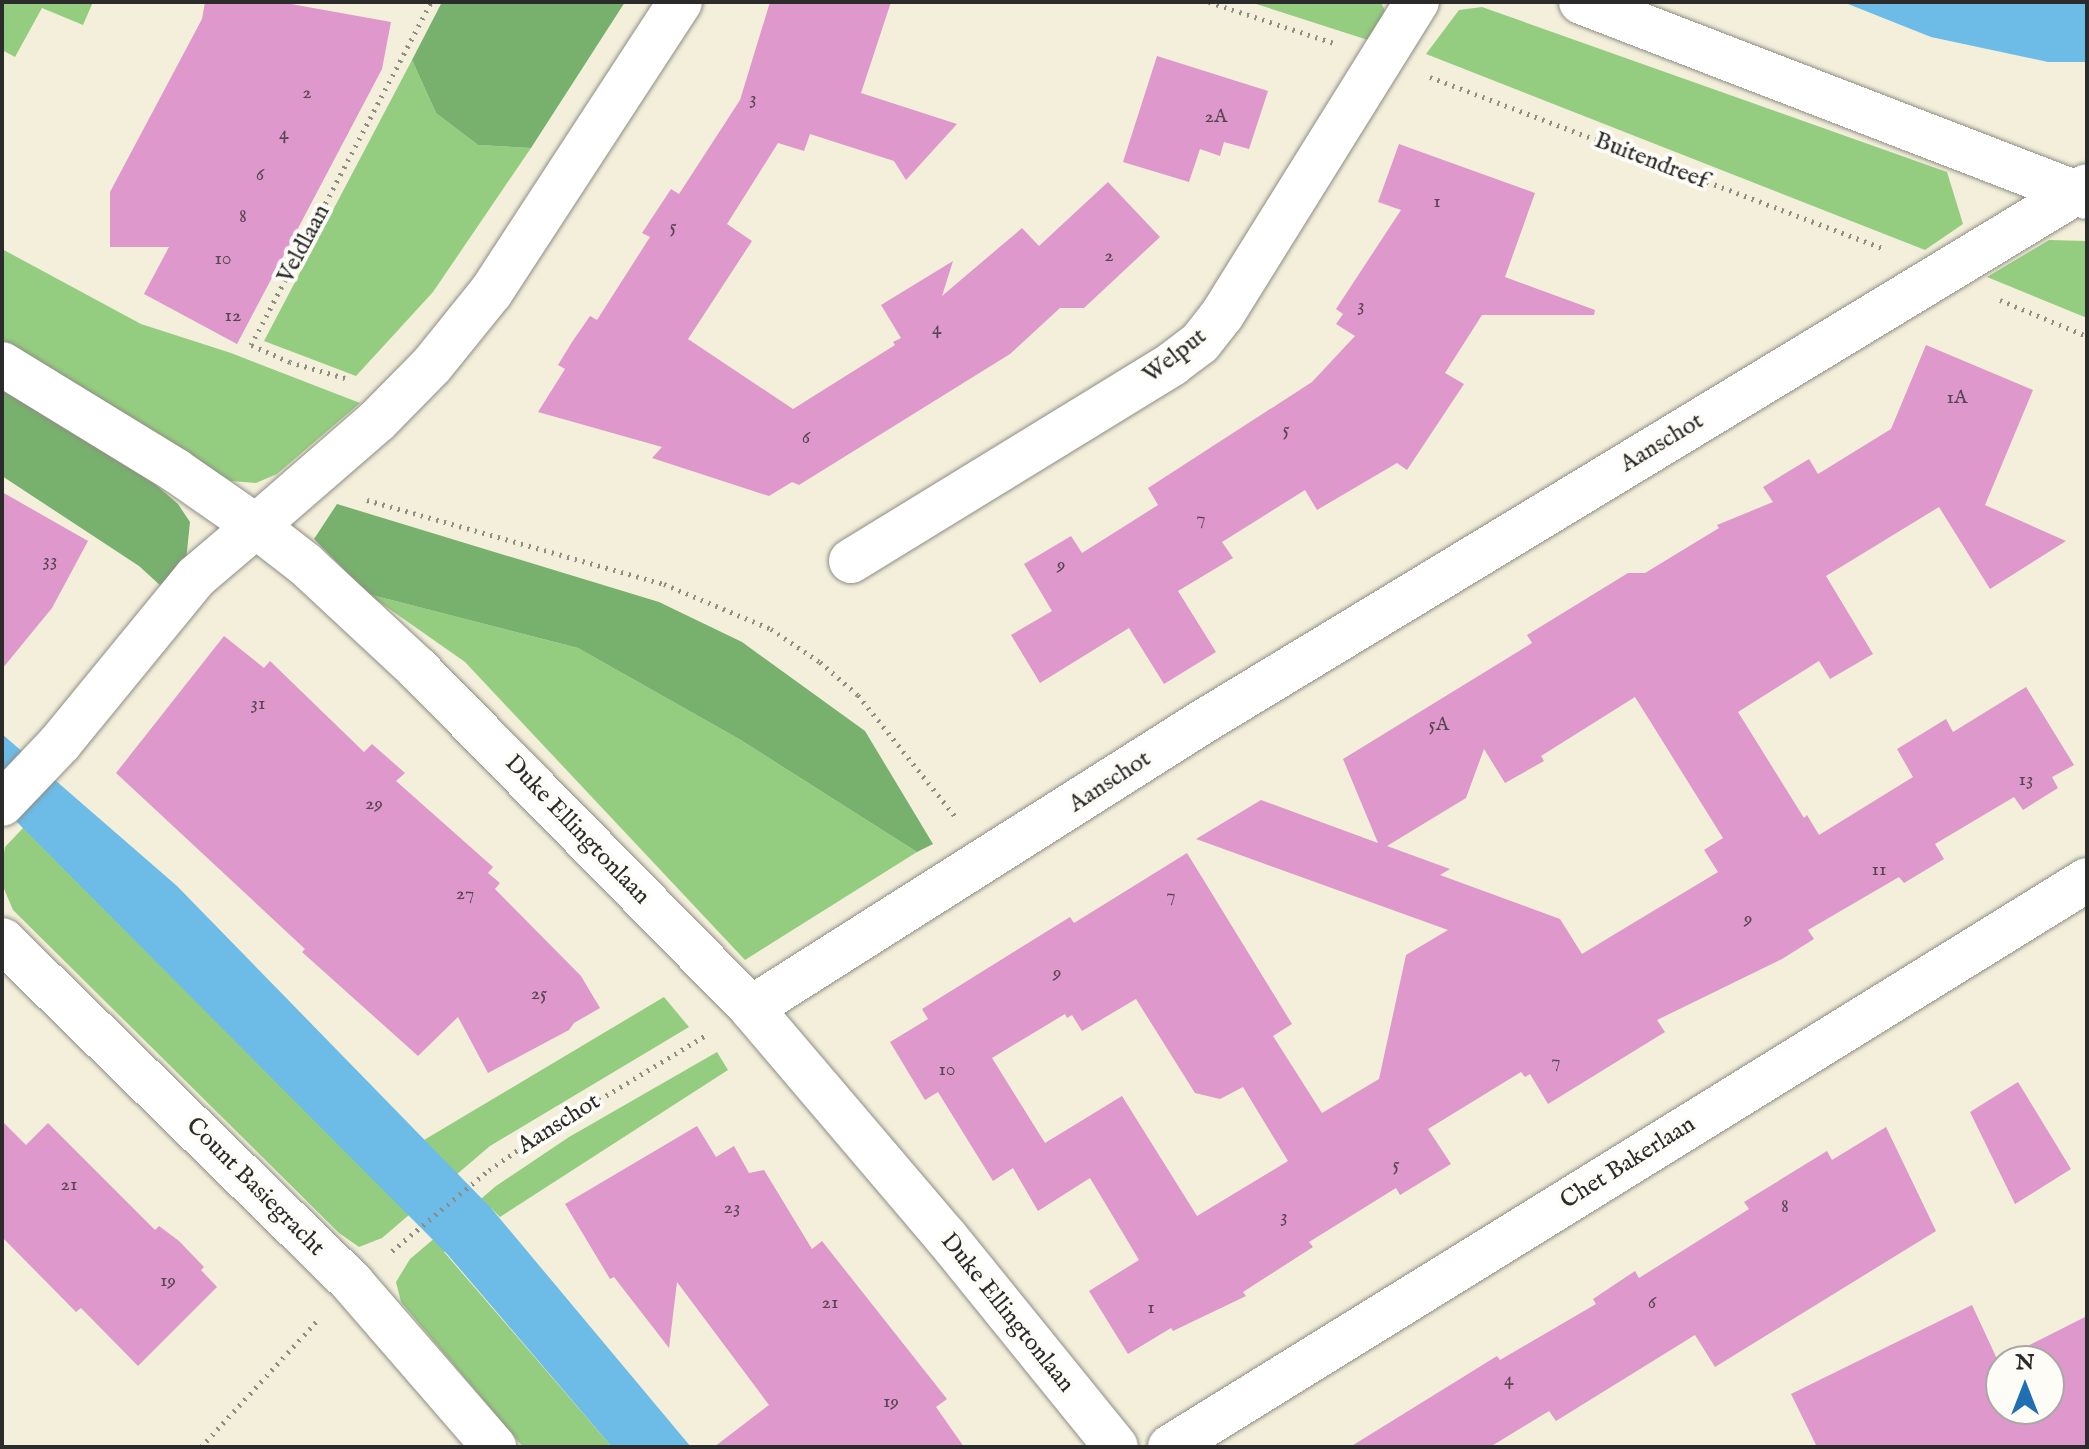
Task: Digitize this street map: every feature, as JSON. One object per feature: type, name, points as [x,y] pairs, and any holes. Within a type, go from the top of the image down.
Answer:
[{"type":"street","points":[[2,804],[60,743],[181,594],[308,484],[402,396],[491,292],[680,2]]},
{"type":"street","name":"Welput","points":[[851,561],[1172,364],[1200,343],[1222,315],[1417,2]]},
{"type":"street","points":[[1581,2],[2083,192]]},
{"type":"street","name":"Aanschot","points":[[751,1008],[1218,713],[1939,275],[2083,192]]},
{"type":"street","points":[[2,364],[175,470],[256,526]]},
{"type":"street","name":"Duke Ellingtonlaan","points":[[256,526],[305,564],[418,669],[751,1008],[946,1237],[1116,1447]]},
{"type":"street","name":"Chet Bakerlaan","points":[[1170,1447],[2087,880]]},
{"type":"street","name":"Count Basiegracht","points":[[2,940],[353,1284],[494,1447]]},
{"type":"path","name":"Veldlaan","points":[[402,396],[290,362],[251,345],[431,2]]},
{"type":"path","name":"Buitendreef","points":[[1209,2],[1383,60],[1880,247],[1939,275],[2087,336]]},
{"type":"path","points":[[308,484],[617,569],[711,601],[771,629],[820,662],[858,695],[988,860]]},
{"type":"path","name":"Aanschot","points":[[201,1447],[353,1284],[489,1170],[751,1008]]},
{"type":"green space","points":[[2,2],[93,2],[83,25],[42,8],[15,57],[2,50]]},
{"type":"green space","points":[[442,2],[625,2],[531,148],[478,145],[436,113],[412,60]]},
{"type":"green space","points":[[1250,2],[1381,2],[1388,18],[1371,41]]},
{"type":"green space","points":[[1482,7],[1947,172],[1963,224],[1925,250],[1426,54],[1459,10]]},
{"type":"green space","points":[[412,60],[436,113],[478,145],[531,148],[433,292],[356,376],[264,341]]},
{"type":"green space","points":[[2049,240],[2087,241],[2087,318],[1987,277]]},
{"type":"green space","points":[[2,249],[141,324],[231,353],[360,403],[277,474],[256,483],[231,481],[2,342]]},
{"type":"green space","points":[[2,390],[155,484],[178,504],[190,522],[186,561],[162,587],[139,566],[2,476]]},
{"type":"green space","points":[[337,504],[659,602],[742,642],[865,731],[933,844],[917,852],[739,739],[578,648],[368,594],[314,539]]},
{"type":"green space","points":[[368,594],[578,648],[739,739],[917,852],[745,960],[465,662]]},
{"type":"green space","points":[[24,827],[396,1201],[444,1161],[424,1140],[664,997],[689,1027],[490,1146],[382,1238],[359,1247],[339,1233],[13,910],[2,884],[2,864],[5,847]]},
{"type":"green space","points":[[717,1052],[728,1070],[500,1217],[491,1208],[444,1252],[612,1447],[523,1447],[401,1302],[396,1282],[410,1259],[496,1186],[569,1137]]},
{"type":"water","points":[[1843,2],[2087,2],[2087,62],[2048,62],[1931,37]]},
{"type":"water","points":[[2,734],[177,886],[491,1208],[691,1447],[612,1447],[448,1255],[2,807]]},
{"type":"building","points":[[205,2],[280,2],[391,22],[382,69],[237,344],[144,294],[169,247],[110,247],[110,192],[202,19]]},
{"type":"building","points":[[770,2],[891,2],[861,93],[957,124],[906,180],[894,161],[810,134],[804,151],[778,143],[727,224],[752,241],[688,339],[793,409],[895,345],[893,342],[901,338],[881,305],[953,261],[942,296],[1022,228],[1039,246],[1108,182],[1160,237],[1084,308],[1060,308],[1010,354],[799,485],[792,482],[769,496],[652,458],[662,447],[538,412],[565,369],[558,365],[572,342],[590,316],[597,320],[650,237],[642,233],[671,189],[679,194],[740,100]]},
{"type":"building","points":[[1157,56],[1268,91],[1249,149],[1224,142],[1220,156],[1200,149],[1189,182],[1123,162]]},
{"type":"building","points":[[1399,144],[1535,193],[1505,277],[1595,310],[1594,315],[1482,315],[1445,373],[1464,384],[1407,470],[1397,463],[1317,510],[1305,490],[1222,542],[1233,558],[1178,591],[1216,652],[1164,684],[1129,628],[1040,683],[1011,635],[1052,611],[1024,564],[1071,536],[1082,553],[1158,505],[1148,488],[1312,382],[1355,336],[1336,324],[1343,314],[1336,309],[1401,210],[1378,202]]},
{"type":"building","points":[[1926,345],[2033,390],[1985,505],[2066,541],[1990,589],[1939,507],[1826,576],[1873,654],[1830,679],[1819,661],[1738,712],[1804,818],[1807,815],[1819,835],[1913,777],[1897,749],[1946,719],[1953,732],[2026,687],[2074,765],[2052,777],[2058,788],[2023,810],[2014,797],[1935,844],[1944,859],[1904,883],[1899,877],[1808,930],[1814,939],[1782,959],[1657,1020],[1665,1032],[1548,1104],[1530,1074],[1525,1077],[1521,1072],[1428,1129],[1451,1164],[1400,1195],[1396,1188],[1309,1242],[1313,1247],[1243,1292],[1246,1296],[1173,1331],[1171,1328],[1128,1354],[1089,1291],[1139,1260],[1090,1178],[1038,1211],[1013,1168],[993,1181],[938,1092],[925,1100],[890,1042],[928,1019],[922,1009],[1070,917],[1074,923],[1187,853],[1292,1024],[1273,1036],[1322,1113],[1379,1079],[1406,955],[1448,930],[1196,839],[1261,800],[1378,843],[1343,759],[1532,643],[1527,635],[1628,573],[1645,573],[1719,528],[1717,525],[1773,502],[1763,487],[1809,459],[1818,474],[1891,429]],"holes":[[[1635,697],[1723,838],[1704,850],[1718,872],[1582,954],[1560,919],[1440,875],[1450,869],[1387,846],[1466,798],[1484,749],[1505,783],[1544,761],[1541,756]],[[1136,999],[1195,1093],[1220,1099],[1243,1087],[1288,1161],[1197,1216],[1122,1096],[1045,1143],[992,1058],[1065,1014],[1067,1018],[1072,1015],[1082,1031]]]},
{"type":"building","points":[[2,492],[88,541],[52,608],[2,669]]},
{"type":"building","points":[[224,636],[264,668],[270,661],[364,752],[372,744],[405,773],[396,781],[493,867],[488,873],[500,883],[495,889],[581,976],[600,1008],[574,1023],[569,1030],[488,1073],[458,1017],[418,1056],[302,952],[305,949],[116,773]]},
{"type":"building","points":[[2018,1082],[2071,1169],[2015,1204],[1970,1112]]},
{"type":"building","points":[[2,1121],[26,1145],[48,1123],[155,1230],[159,1226],[179,1241],[204,1267],[201,1270],[217,1287],[138,1366],[81,1308],[76,1312],[2,1237]]},
{"type":"building","points":[[697,1126],[716,1157],[734,1146],[749,1173],[764,1170],[812,1249],[822,1241],[947,1399],[936,1407],[964,1447],[714,1447],[769,1405],[677,1282],[669,1348],[614,1277],[610,1279],[565,1204]]},
{"type":"building","points":[[1886,1127],[1936,1231],[1715,1367],[1695,1335],[1556,1421],[1549,1411],[1490,1447],[1350,1447],[1497,1356],[1500,1360],[1596,1304],[1593,1299],[1635,1271],[1639,1278],[1749,1209],[1744,1202],[1827,1151],[1832,1160]]},
{"type":"building","points":[[1972,1305],[1991,1345],[1985,1345],[1985,1425],[2065,1425],[2065,1345],[2030,1345],[2087,1316],[2087,1447],[1817,1447],[1791,1394]]}]
